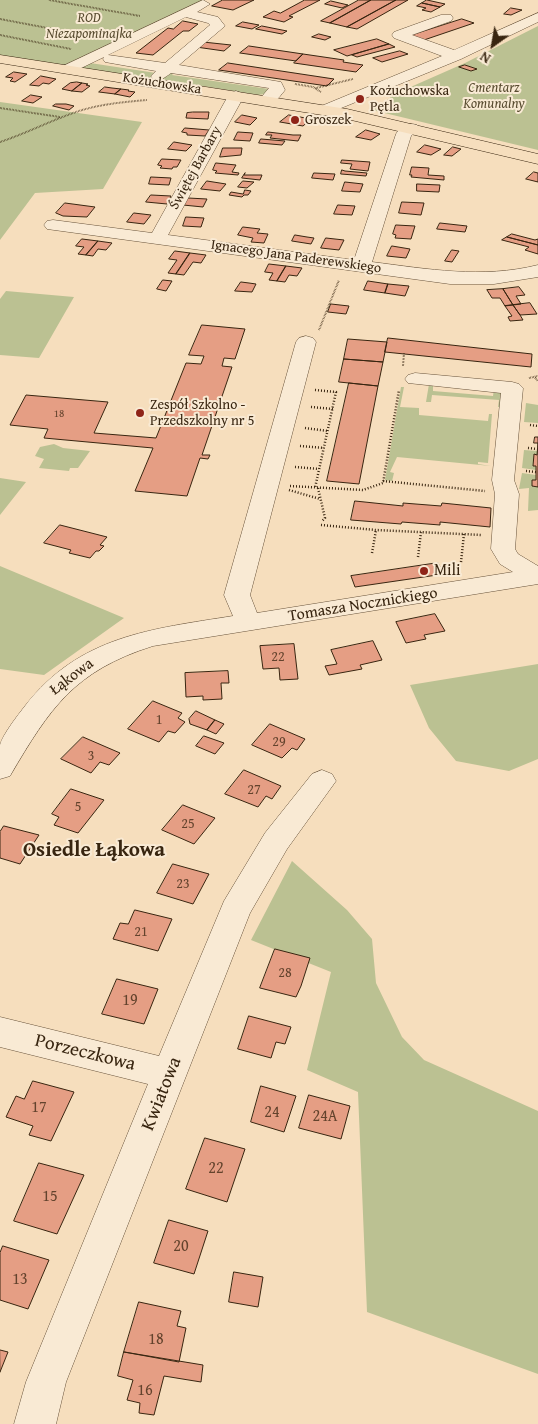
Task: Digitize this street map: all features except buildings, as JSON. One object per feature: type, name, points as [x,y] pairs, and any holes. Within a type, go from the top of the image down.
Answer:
[{"type":"main road","name":"Kożuchowska","points":[[0,59],[324,110],[411,128],[538,159]]},
{"type":"street","points":[[68,69],[104,57],[124,42],[203,4]]},
{"type":"street","points":[[151,83],[218,26],[213,20],[185,13]]},
{"type":"street","points":[[324,110],[456,56],[538,17]]},
{"type":"street","points":[[446,18],[399,35],[456,56]]},
{"type":"street","points":[[104,57],[276,86],[278,90],[266,101]]},
{"type":"street","name":"Świętej Barbary","points":[[157,239],[236,96]]},
{"type":"street","points":[[361,266],[404,134],[411,128]]},
{"type":"street","name":"Ignacego Jana Paderewskiego","points":[[53,226],[450,278],[483,280],[516,277],[538,271]]},
{"type":"street","points":[[248,623],[237,595],[312,339]]},
{"type":"street","points":[[406,376],[512,388],[504,480],[508,494],[503,549],[509,560],[537,576]]},
{"type":"street","name":"Tomasza Nocznickiego","points":[[150,638],[537,576]]},
{"type":"street","name":"Łąkowa","points":[[0,768],[49,693],[75,670],[107,652],[150,638]]},
{"type":"street","name":"Kwiatowa","points":[[35,1424],[46,1382],[235,910],[276,842],[322,781]]},
{"type":"street","name":"Porzeczkowa","points":[[0,1032],[170,1074]]},
{"type":"path","points":[[49,0],[168,21]]},
{"type":"path","points":[[0,19],[124,42]]},
{"type":"path","points":[[0,35],[104,57]]},
{"type":"path","points":[[296,89],[300,85]]},
{"type":"path","points":[[0,142],[28,133],[61,118],[101,106],[154,99]]},
{"type":"path","points":[[0,108],[61,118]]},
{"type":"path","points":[[312,339],[340,276]]},
{"type":"path","points":[[293,486],[363,490],[383,484],[406,376]]},
{"type":"path","points":[[535,378],[534,380],[538,381]]},
{"type":"path","points":[[318,390],[336,392],[316,488],[325,518],[321,523],[376,530],[504,537]]},
{"type":"path","points":[[314,407],[333,409]]},
{"type":"path","points":[[308,428],[328,430]]},
{"type":"path","points":[[303,446],[324,448]]},
{"type":"path","points":[[298,467],[319,469]]},
{"type":"path","points":[[383,481],[508,494]]},
{"type":"path","points":[[290,491],[320,499]]},
{"type":"path","points":[[372,552],[376,530]]},
{"type":"path","points":[[418,557],[420,532]]},
{"type":"path","points":[[461,562],[464,534]]},
{"type":"green space","name":"ROD Niezapominajka","points":[[0,0],[205,0],[77,61],[156,73],[150,80],[0,56]]},
{"type":"green space","name":"Cmentarz Komunalny","points":[[538,26],[538,150],[372,110],[397,93],[465,63]]},
{"type":"green space","points":[[175,71],[172,75],[269,89],[265,94],[258,95],[159,79],[164,72]]},
{"type":"green space","points":[[0,102],[142,122],[103,189],[35,193],[0,240]]},
{"type":"green space","points":[[6,291],[74,297],[39,358],[0,355],[0,299]]},
{"type":"green space","points":[[429,384],[433,384],[433,391],[493,396],[494,389],[503,393],[503,407],[498,407],[499,400],[432,395],[431,402],[426,402]]},
{"type":"green space","points":[[401,387],[404,387],[400,407],[419,408],[419,415],[488,421],[489,414],[492,414],[488,463],[478,462],[478,464],[491,466],[397,457],[390,472],[394,473],[392,481],[385,480]]},
{"type":"green space","points":[[526,403],[538,405],[538,423],[524,422]]},
{"type":"green space","points":[[54,444],[63,448],[90,451],[78,468],[70,468],[69,471],[39,468],[44,459],[35,456],[40,447]]},
{"type":"green space","points":[[524,450],[537,451],[537,455],[534,455],[533,465],[536,466],[536,470],[522,468]]},
{"type":"green space","points":[[522,473],[536,475],[536,480],[532,480],[532,486],[538,487],[538,510],[528,511],[529,488],[519,489]]},
{"type":"green space","points":[[0,478],[26,482],[0,515]]},
{"type":"green space","points":[[0,566],[124,618],[44,675],[0,669]]},
{"type":"green space","points":[[538,664],[538,759],[509,771],[456,761],[429,728],[410,685]]},
{"type":"green space","points":[[292,861],[347,910],[372,939],[376,983],[402,1037],[424,1060],[538,1111],[538,1374],[367,1312],[358,1092],[307,1070],[331,972],[251,940]]},
{"type":"place","name":"Kożuchowska Pętla","points":[[360,99]]},
{"type":"place","name":"Groszek","points":[[295,120]]},
{"type":"place","name":"Zespół Szkolno - Przedszkolny nr 5","points":[[140,413]]},
{"type":"place","name":"Mili","points":[[424,571]]},
{"type":"district","name":"Osiedle Łąkowa","points":[[94,851]]}]
